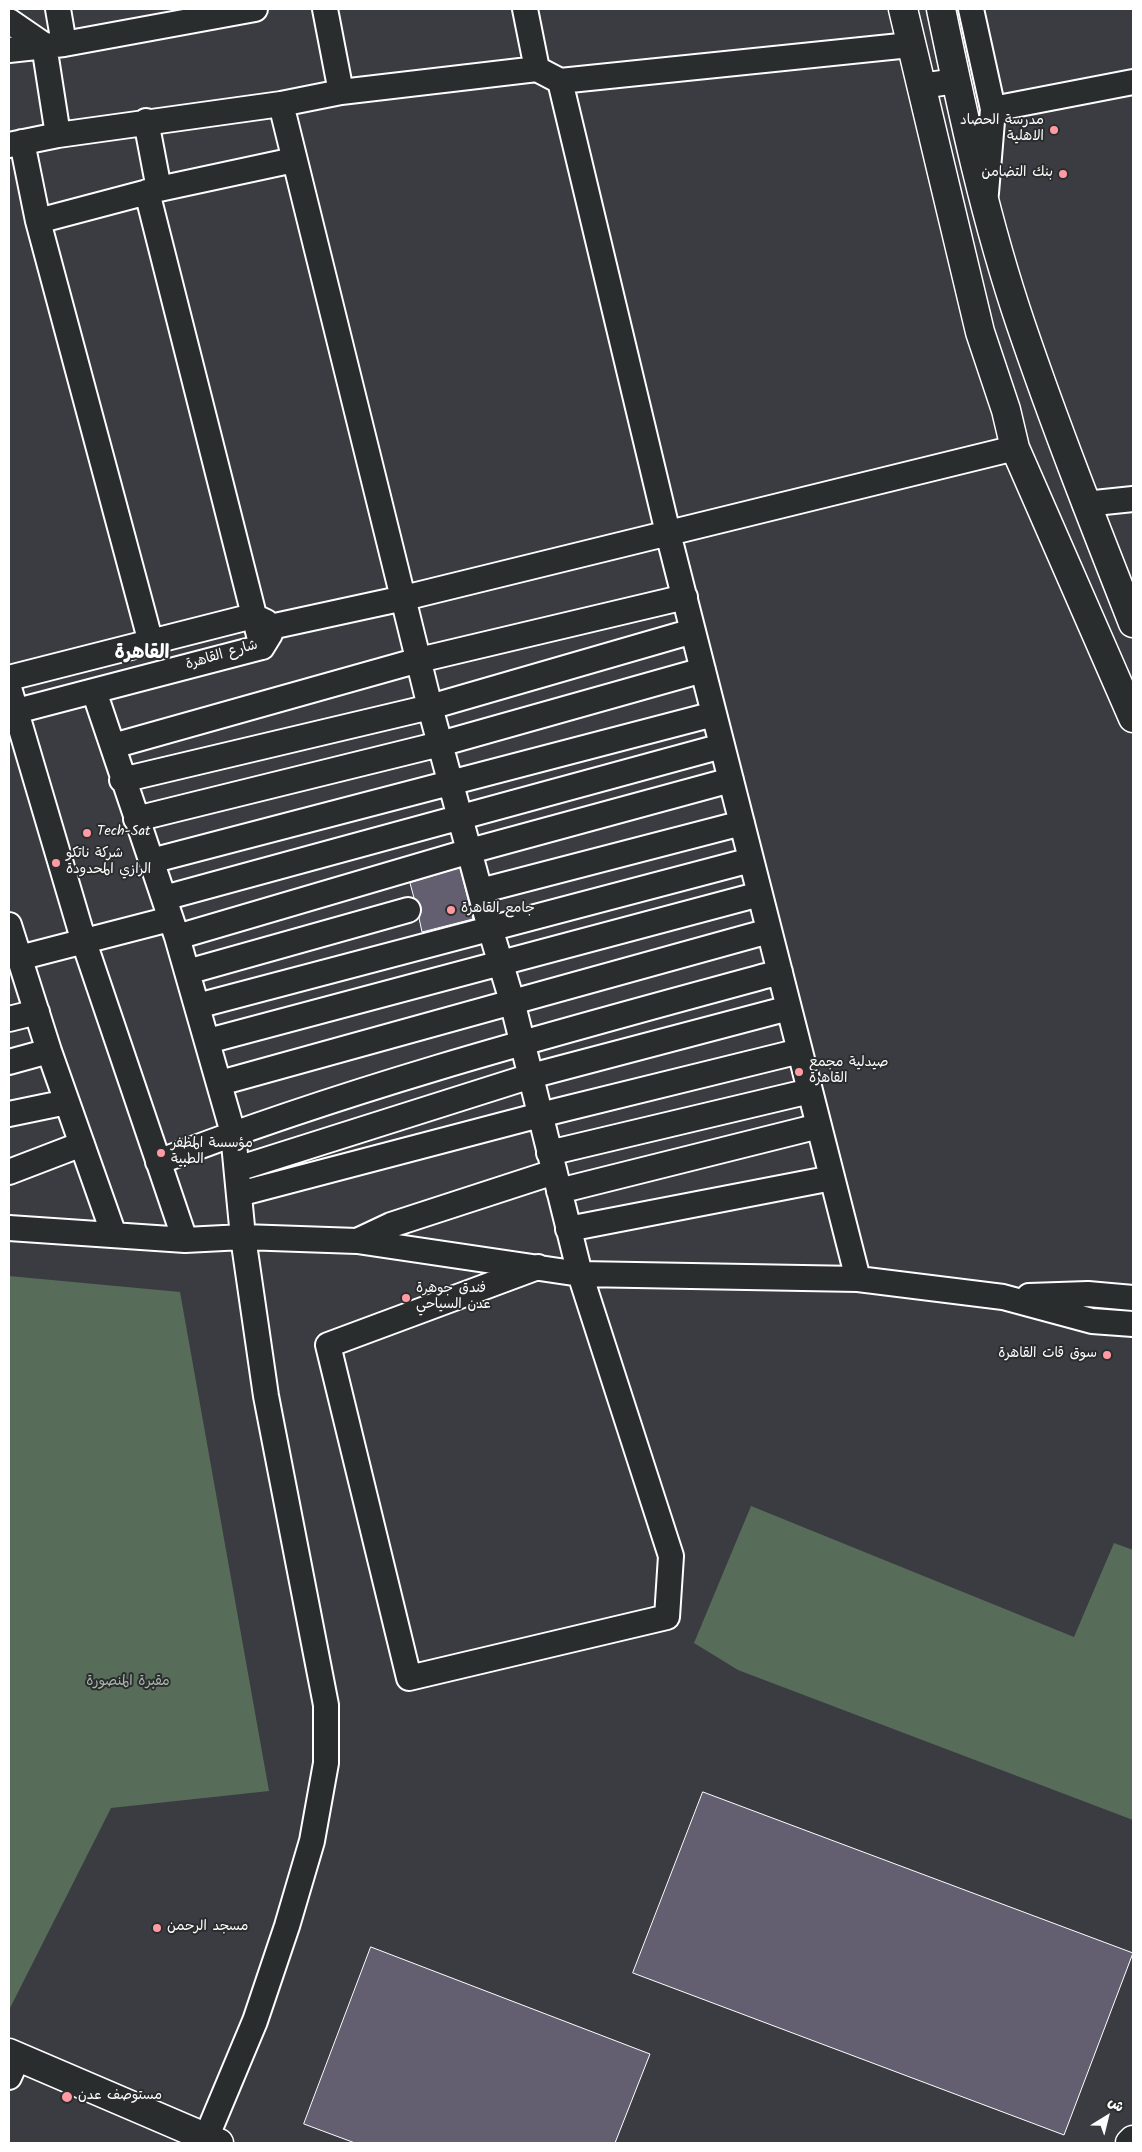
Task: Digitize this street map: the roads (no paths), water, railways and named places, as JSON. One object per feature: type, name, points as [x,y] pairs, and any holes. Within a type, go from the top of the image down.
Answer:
[{"type":"main road","points":[[903,9],[910,45],[980,332],[1006,410],[1015,448],[1133,718]]},
{"type":"main road","points":[[941,9],[985,203],[1020,323],[1085,504],[1133,623]]},
{"type":"main road","points":[[11,2066],[212,2141]]},
{"type":"main road","points":[[11,2066],[172,2143]]},
{"type":"main road","points":[[1130,2143],[1133,2140]]},
{"type":"street","points":[[58,9],[54,44],[58,135]]},
{"type":"street","points":[[9,50],[255,9]]},
{"type":"street","points":[[325,9],[341,92]]},
{"type":"street","points":[[524,9],[537,68]]},
{"type":"street","points":[[971,9],[993,109],[985,203]]},
{"type":"street","points":[[9,21],[54,44]]},
{"type":"street","points":[[151,643],[38,221],[15,144],[58,135],[281,104],[341,92],[537,68],[560,81],[910,45]]},
{"type":"street","points":[[560,81],[668,533],[858,1279]]},
{"type":"street","points":[[921,86],[956,81]]},
{"type":"street","points":[[993,109],[1133,82]]},
{"type":"street","points":[[281,104],[430,708],[523,1042],[580,1274],[671,1556],[667,1616],[409,1678],[328,1345],[538,1268]]},
{"type":"street","points":[[146,122],[153,191],[253,616],[262,647]]},
{"type":"street","points":[[38,221],[153,191],[294,160]]},
{"type":"street","points":[[275,626],[404,598],[1015,448]]},
{"type":"street","points":[[1085,504],[1133,499]]},
{"type":"street","points":[[113,746],[419,660],[685,597]]},
{"type":"street","points":[[9,678],[253,616]]},
{"type":"street","name":"شارع القاهرة","points":[[12,712],[262,647],[275,626],[253,616]]},
{"type":"street","points":[[122,780],[430,708],[693,631]]},
{"type":"street","points":[[136,819],[440,744],[703,670]]},
{"type":"street","points":[[9,688],[12,712],[84,942],[185,1240]]},
{"type":"street","points":[[94,691],[187,972],[233,1133],[243,1237],[266,1396],[326,1706],[326,1763],[312,1841],[287,1926],[212,2141]]},
{"type":"street","points":[[151,861],[714,714]]},
{"type":"street","points":[[170,918],[460,816],[722,746]]},
{"type":"street","points":[[18,972],[84,942],[170,918],[470,851],[731,780]]},
{"type":"street","points":[[480,891],[742,823]]},
{"type":"street","points":[[197,1006],[751,860]]},
{"type":"street","points":[[208,1042],[760,894]]},
{"type":"street","points":[[187,972],[408,910]]},
{"type":"street","points":[[10,930],[18,972],[37,1012],[114,1235]]},
{"type":"street","points":[[220,1083],[769,931]]},
{"type":"street","points":[[158,1162],[233,1133],[523,1042],[780,972]]},
{"type":"street","points":[[237,1169],[531,1076],[789,1008]]},
{"type":"street","points":[[9,1019],[37,1012]]},
{"type":"street","points":[[9,1062],[49,1051]]},
{"type":"street","points":[[238,1194],[540,1115],[800,1051]]},
{"type":"street","points":[[357,1241],[392,1225],[810,1091]]},
{"type":"street","points":[[9,1114],[67,1102]]},
{"type":"street","points":[[554,1172],[819,1126]]},
{"type":"street","points":[[9,1172],[82,1144]]},
{"type":"street","points":[[568,1229],[832,1178]]},
{"type":"street","points":[[9,1228],[185,1240],[243,1237],[357,1241],[580,1274],[858,1279],[1003,1297],[1092,1321],[1133,1324]]},
{"type":"street","points":[[1003,1297],[1088,1294],[1133,1298]]},
{"type":"place","name":"مدرسة الحصاد الاهلية","points":[[1054,130]]},
{"type":"place","name":"بنك التضامن","points":[[1063,174]]},
{"type":"place","name":"Tech-Sat","points":[[87,833]]},
{"type":"place","name":"شركة ناتكو الرازي المحدودة","points":[[56,863]]},
{"type":"place","name":"جامع القاهرة","points":[[451,910]]},
{"type":"place","name":"صيدلية مجمع القاهرة","points":[[799,1072]]},
{"type":"place","name":"مؤسسة المظفر الطبية","points":[[161,1153]]},
{"type":"place","name":"فندق جوهرة عدن السياحي","points":[[406,1298]]},
{"type":"place","name":"سوق قات القاهرة","points":[[1107,1355]]},
{"type":"place","name":"مسجد الرحمن","points":[[157,1928]]},
{"type":"place","name":"مستوصف عدن","points":[[67,2097]]},
{"type":"district","name":"القاهرة","points":[[142,655]]},
{"type":"park label","name":"مقبرة المنصورة","points":[[128,1683]]}]
